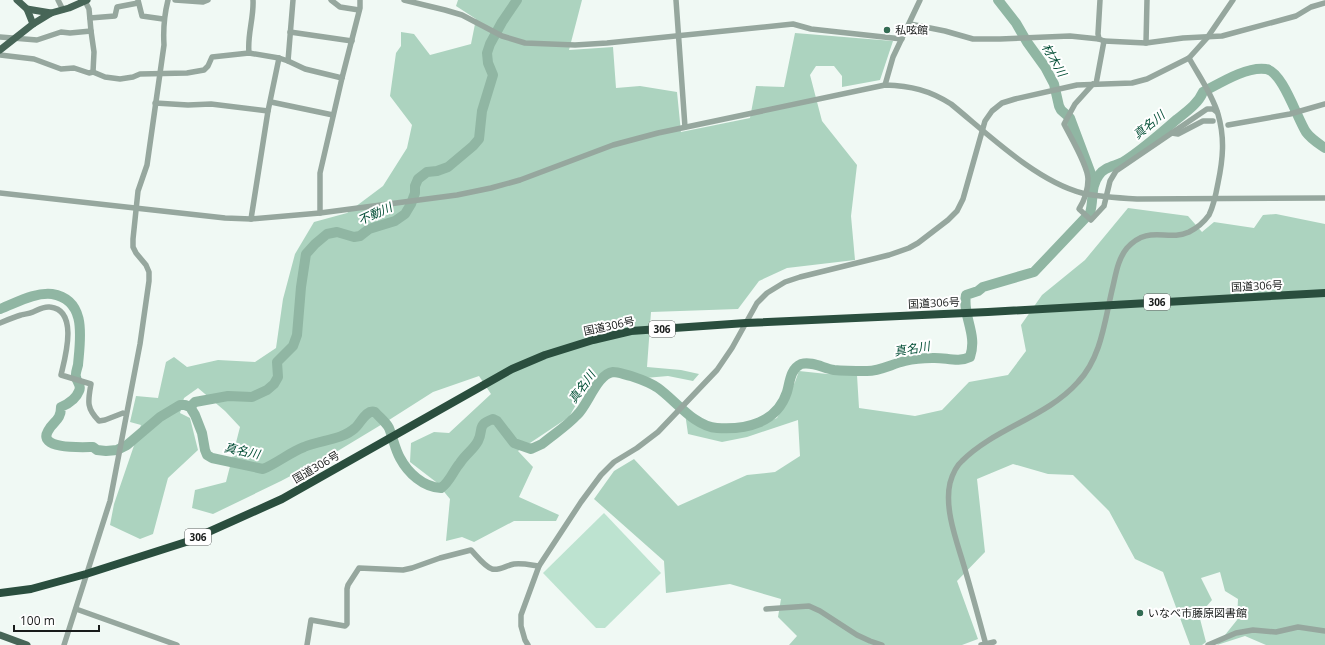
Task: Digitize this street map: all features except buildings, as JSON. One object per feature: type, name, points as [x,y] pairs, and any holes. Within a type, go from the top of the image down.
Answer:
[{"type":"highway","name":"国道306号","points":[[0,593],[32,589],[86,574],[186,542],[282,498],[512,369],[545,355],[593,340],[631,331],[746,323],[988,312],[1325,293]]},
{"type":"main road","points":[[17,0],[27,8],[51,13]]},
{"type":"main road","points":[[0,50],[33,24],[51,13],[86,1]]},
{"type":"main road","points":[[27,8],[33,24]]},
{"type":"main road","points":[[0,635],[27,645]]},
{"type":"street","points":[[58,0],[63,10]]},
{"type":"street","points":[[64,645],[110,501],[140,344],[149,272],[146,265],[133,247],[136,208],[138,191],[147,165],[164,45],[163,30],[168,0]]},
{"type":"street","points":[[175,0],[203,2],[208,0]]},
{"type":"street","points":[[249,53],[248,41],[253,10],[253,0]]},
{"type":"street","points":[[288,61],[293,0]]},
{"type":"street","points":[[330,0],[340,7],[360,10]]},
{"type":"street","points":[[320,213],[320,173],[342,78],[360,10],[360,0]]},
{"type":"street","points":[[404,0],[462,15],[492,31],[525,44],[600,44],[793,24],[811,29],[902,39]]},
{"type":"street","points":[[676,0],[685,127]]},
{"type":"street","points":[[885,85],[893,57],[910,24],[920,0]]},
{"type":"street","points":[[1100,0],[1098,34],[1101,40],[1094,84],[1075,104],[1064,124],[1084,166],[1088,178],[1083,203],[1079,209],[1089,219],[1092,220],[1104,206],[1110,181],[1116,171],[1207,109],[1213,109],[1217,112]]},
{"type":"street","points":[[1146,43],[1147,0]]},
{"type":"street","points":[[528,645],[521,626],[521,615],[539,566],[581,502],[601,475],[614,462],[637,448],[658,432],[717,370],[732,348],[757,303],[774,288],[800,277],[889,255],[909,248],[948,220],[957,211],[963,198],[985,120],[992,111],[1002,103],[1077,85],[1132,83],[1147,79],[1189,58],[1207,38],[1233,0]]},
{"type":"street","points":[[86,1],[89,9],[94,52],[93,72]]},
{"type":"street","points":[[90,18],[115,16],[117,7],[138,1],[142,16],[164,19]]},
{"type":"street","points":[[910,24],[945,31],[973,39],[1021,39],[1070,36],[1146,43],[1184,38],[1207,38],[1238,33],[1296,16],[1311,7],[1325,2]]},
{"type":"street","points":[[0,37],[37,40],[61,32],[70,33],[91,31]]},
{"type":"street","points":[[290,32],[352,40]]},
{"type":"street","points":[[0,55],[34,59],[61,69],[74,68],[89,74],[93,72],[105,77],[120,79],[133,77],[140,74],[204,70],[208,66],[212,57],[249,53],[279,58],[305,70],[342,78]]},
{"type":"street","points":[[251,219],[268,111],[279,58]]},
{"type":"street","points":[[994,642],[984,645],[954,532],[948,501],[950,483],[956,468],[962,461],[981,446],[1053,403],[1068,392],[1079,381],[1091,364],[1098,350],[1119,261],[1129,247],[1137,240],[1147,235],[1180,234],[1189,232],[1199,226],[1206,219],[1215,199],[1223,149],[1222,130],[1214,104],[1189,58]]},
{"type":"street","points":[[0,193],[187,214],[251,219],[320,213],[457,195],[491,188],[537,174],[613,145],[685,127],[885,85],[918,88],[937,95],[951,104],[1038,173],[1081,192],[1111,198],[1325,198]]},
{"type":"street","points":[[271,102],[333,115]]},
{"type":"street","points":[[155,103],[188,105],[212,104],[268,111]]},
{"type":"street","points":[[1228,125],[1290,114],[1325,104]]},
{"type":"street","points":[[1172,133],[1178,134],[1203,121],[1213,121]]},
{"type":"street","points":[[0,323],[20,315],[32,313],[40,308],[50,307],[59,311],[66,319],[68,330],[67,348],[61,376],[91,384],[88,400],[89,408],[92,415],[99,421],[126,414]]},
{"type":"street","points":[[307,645],[311,620],[345,626],[347,624],[347,589],[359,568],[395,570],[412,568],[440,558],[471,550],[482,562],[492,569],[515,564],[539,566]]},
{"type":"street","points":[[766,609],[809,606],[820,611],[857,635],[882,645]]},
{"type":"street","points":[[76,608],[177,645]]},
{"type":"street","points":[[1208,645],[1236,633],[1253,630],[1276,632],[1298,627],[1325,631]]},
{"type":"green space","points":[[458,0],[582,0],[569,50],[613,47],[616,88],[640,86],[677,92],[681,132],[750,118],[756,86],[784,87],[795,33],[893,41],[880,80],[842,87],[842,76],[834,66],[816,66],[810,75],[822,121],[857,165],[851,216],[855,260],[787,268],[759,281],[738,309],[651,312],[647,367],[681,370],[699,374],[693,381],[668,376],[645,378],[620,369],[605,370],[588,384],[569,417],[518,451],[533,467],[519,497],[559,515],[556,521],[514,521],[474,542],[462,537],[446,541],[450,499],[436,482],[410,462],[411,443],[434,432],[449,433],[491,394],[479,376],[433,392],[336,452],[213,514],[192,508],[195,490],[226,482],[240,427],[225,411],[198,388],[184,398],[180,413],[190,418],[198,450],[168,478],[153,534],[140,539],[110,525],[114,504],[141,425],[130,422],[136,396],[158,398],[166,362],[174,357],[187,367],[218,360],[255,362],[276,348],[283,299],[295,254],[314,222],[347,213],[383,186],[407,148],[412,125],[390,96],[396,53],[401,46],[401,32],[414,34],[430,55],[471,44],[476,19],[456,6]]},
{"type":"green space","points":[[1128,208],[1188,216],[1202,232],[1214,222],[1254,228],[1263,215],[1276,214],[1325,224],[1325,645],[1266,645],[1245,636],[1217,645],[1237,620],[1238,599],[1225,591],[1220,572],[1201,578],[1212,600],[1199,615],[1206,642],[1202,645],[1190,645],[1163,572],[1135,559],[1109,511],[1073,475],[1048,474],[1013,464],[977,479],[985,552],[957,581],[978,639],[962,645],[789,645],[797,636],[778,617],[781,599],[730,584],[666,593],[664,561],[594,499],[614,471],[634,459],[678,506],[747,475],[775,472],[800,456],[798,420],[747,437],[722,442],[688,434],[685,413],[708,427],[719,430],[741,429],[764,423],[777,418],[799,371],[857,375],[859,408],[915,416],[942,410],[969,382],[1008,375],[1026,351],[1021,325],[1042,295],[1085,260]]},
{"type":"green space","points":[[604,513],[661,573],[605,628],[596,628],[543,573]]},
{"type":"waterway","name":"不動川","points":[[190,407],[195,402],[228,396],[252,397],[267,390],[274,384],[278,377],[277,362],[293,346],[297,335],[301,287],[306,254],[327,234],[337,232],[354,237],[360,236],[369,229],[395,221],[405,214],[411,204],[418,179],[427,172],[437,171],[448,167],[479,139],[482,111],[493,75],[488,63],[487,53],[490,44],[502,22],[517,0]]},
{"type":"waterway","name":"材木川","points":[[998,0],[1016,23],[1027,42],[1045,67],[1054,84],[1059,106],[1061,110],[1070,118],[1094,182]]},
{"type":"waterway","name":"真名川","points":[[0,309],[32,296],[52,294],[64,298],[72,304],[77,313],[80,344],[76,376],[80,389],[74,399],[61,407],[60,415],[48,431],[46,437],[49,442],[63,446],[93,447],[97,450],[106,451],[117,450],[127,445],[160,417],[180,405],[185,405],[190,407],[195,415],[202,433],[207,455],[212,458],[263,469],[304,447],[350,432],[357,426],[366,414],[375,412],[388,426],[398,455],[407,469],[422,482],[441,488],[447,483],[462,460],[476,444],[480,437],[481,428],[484,423],[493,419],[497,421],[514,443],[531,449],[542,444],[573,419],[581,410],[602,378],[613,372],[631,376],[655,386],[693,418],[709,427],[739,428],[749,426],[768,418],[776,411],[787,392],[793,372],[797,366],[801,364],[813,364],[834,370],[867,371],[877,370],[900,362],[915,359],[937,358],[961,360],[970,357],[972,341],[965,303],[966,295],[978,291],[983,287],[1034,272],[1090,213],[1094,184],[1101,172],[1123,162],[1144,147],[1191,108],[1203,92],[1242,73],[1259,69],[1266,69],[1272,72],[1278,78],[1289,96],[1306,132],[1312,139],[1325,148]]},
{"type":"place","name":"私呟館","points":[[887,30]]},
{"type":"place","name":"いなべ市藤原図書館","points":[[1140,613]]}]
